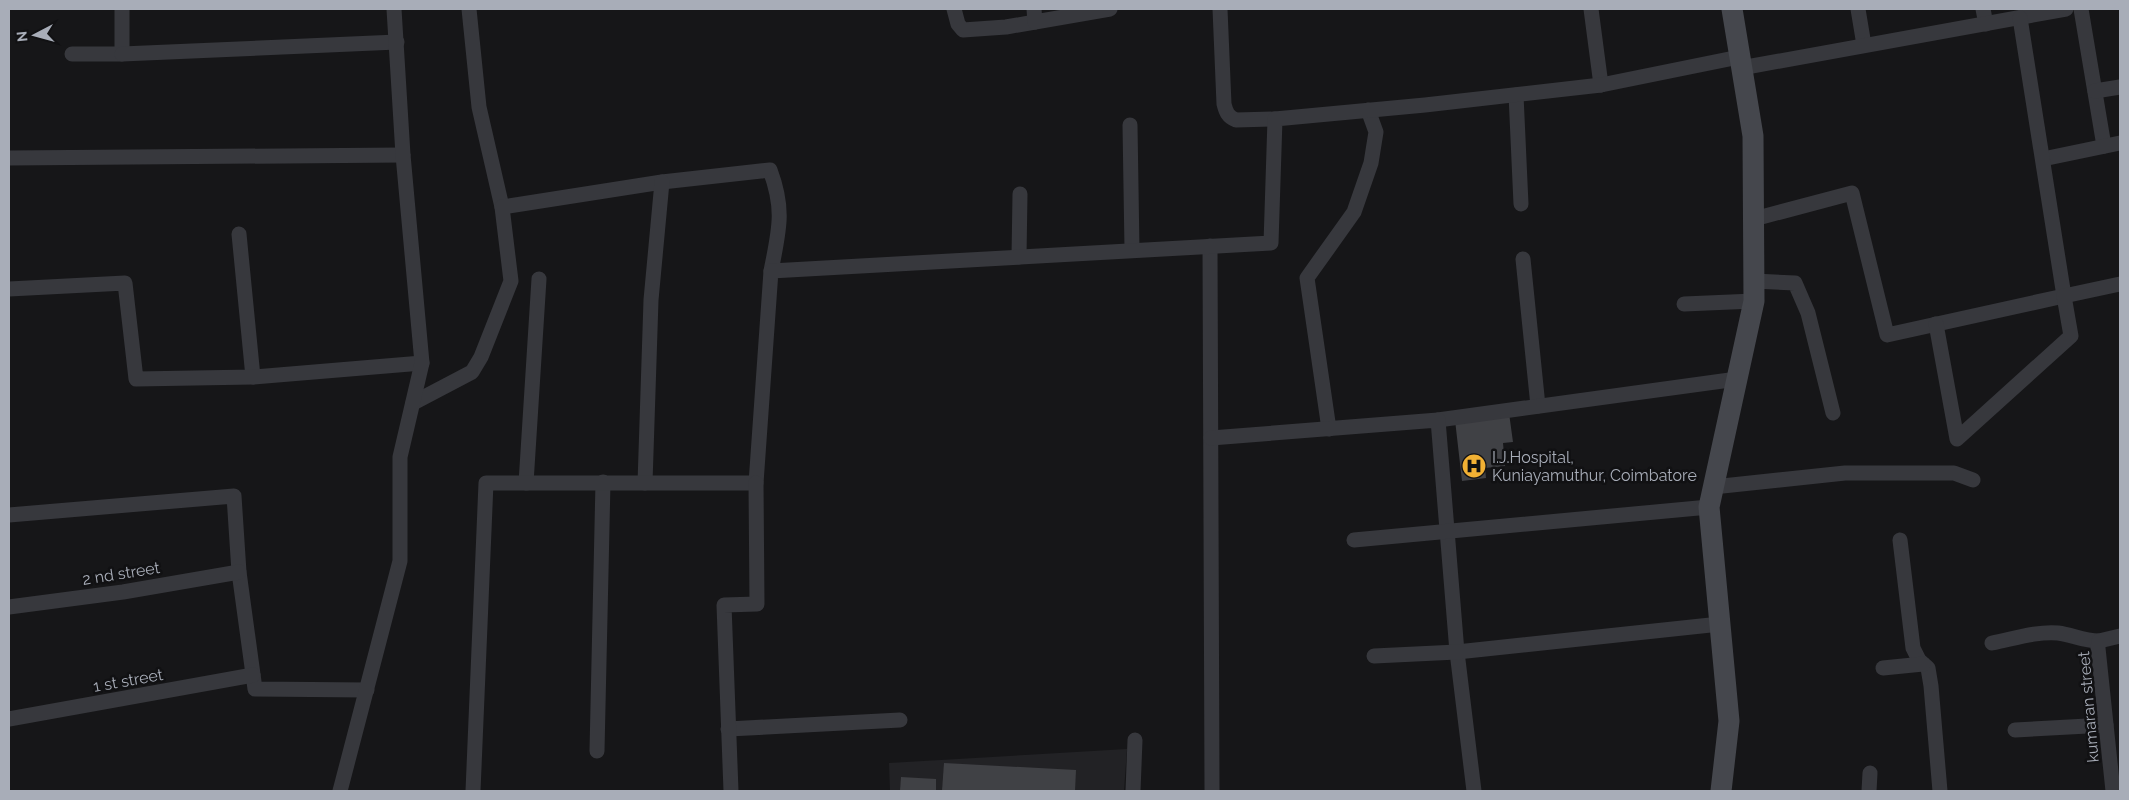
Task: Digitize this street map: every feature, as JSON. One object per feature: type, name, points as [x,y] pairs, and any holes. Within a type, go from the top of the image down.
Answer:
[{"type":"street","points":[[122,9],[122,54]]},
{"type":"street","points":[[340,791],[400,561],[400,457],[422,363],[403,155],[394,9]]},
{"type":"street","points":[[413,403],[472,372],[481,357],[511,281],[502,207],[479,107],[469,9]]},
{"type":"street","points":[[954,9],[958,24],[963,30],[1006,27],[1034,15],[1110,9]]},
{"type":"street","points":[[1220,9],[1224,104],[1226,113],[1230,118],[1236,120],[1275,119],[1368,110],[1601,84],[1864,45],[1984,16],[2020,18],[2066,9]]},
{"type":"street","points":[[1591,9],[1601,84]]},
{"type":"street","points":[[1721,791],[1729,720],[1711,497],[1754,291],[1753,136],[1732,9]]},
{"type":"street","points":[[1858,9],[1864,45]]},
{"type":"street","points":[[2082,9],[2104,146]]},
{"type":"street","points":[[1936,324],[1957,439],[2071,336],[2020,18]]},
{"type":"street","points":[[72,54],[122,54],[397,42]]},
{"type":"street","points":[[2095,91],[2120,87]]},
{"type":"street","points":[[1516,94],[1521,204]]},
{"type":"street","points":[[1329,429],[1307,278],[1354,212],[1371,163],[1376,132],[1368,110]]},
{"type":"street","points":[[771,271],[1271,243],[1275,119]]},
{"type":"street","points":[[1130,125],[1132,250]]},
{"type":"street","points":[[2043,159],[2120,143]]},
{"type":"street","points":[[9,158],[403,155]]},
{"type":"street","points":[[502,207],[662,182],[770,170],[778,191],[781,218],[771,271],[756,483],[757,604],[724,605],[731,791]]},
{"type":"street","points":[[645,483],[651,300],[662,182]]},
{"type":"street","points":[[1754,219],[1852,193],[1887,335],[2120,284]]},
{"type":"street","points":[[1019,256],[1020,194]]},
{"type":"street","points":[[239,234],[253,377]]},
{"type":"street","points":[[1210,246],[1212,791]]},
{"type":"street","points":[[1523,259],[1538,406]]},
{"type":"street","points":[[526,483],[539,279]]},
{"type":"street","points":[[9,289],[125,283],[136,379],[253,377],[422,363]]},
{"type":"street","points":[[1684,304],[1795,283],[1808,313],[1833,413]]},
{"type":"street","points":[[1211,438],[1438,420],[1737,379]]},
{"type":"street","points":[[1438,420],[1457,652],[1474,791]]},
{"type":"street","points":[[1354,540],[1447,532],[1711,497],[1845,473],[1954,473],[1973,480]]},
{"type":"street","points":[[597,752],[603,482]]},
{"type":"street","points":[[473,791],[486,483],[756,483]]},
{"type":"street","points":[[9,515],[234,496],[239,572],[255,689],[367,690]]},
{"type":"street","points":[[1900,540],[1913,648],[1923,664],[1928,668],[1932,686],[1940,791]]},
{"type":"street","name":"2 nd street","points":[[9,607],[123,592],[239,572]]},
{"type":"street","points":[[1374,656],[1457,652],[1720,624]]},
{"type":"street","points":[[1992,643],[2048,632],[2060,633],[2084,641],[2099,642]]},
{"type":"street","name":"kumaran street","points":[[2113,791],[2115,754],[2106,725],[2098,648],[2099,642],[2120,636]]},
{"type":"street","points":[[1883,668],[1923,664]]},
{"type":"street","name":"1 st street","points":[[9,719],[253,675]]},
{"type":"street","points":[[728,729],[900,720]]},
{"type":"street","points":[[2015,730],[2106,725]]},
{"type":"street","points":[[1133,791],[1136,740]]},
{"type":"street","points":[[1869,791],[1870,773]]},
{"type":"shaded area","points":[[1127,749],[1124,791],[890,791],[889,763]]},
{"type":"building","points":[[1509,413],[1513,442],[1503,443],[1505,466],[1485,468],[1486,478],[1462,481],[1455,420]]},
{"type":"building","points":[[944,763],[1076,770],[1075,791],[942,791]]},
{"type":"building","points":[[901,777],[936,779],[936,791],[900,791]]},
{"type":"place","name":"I.J.Hospital, Kuniayamuthur, Coimbatore","points":[[1474,466]]}]
